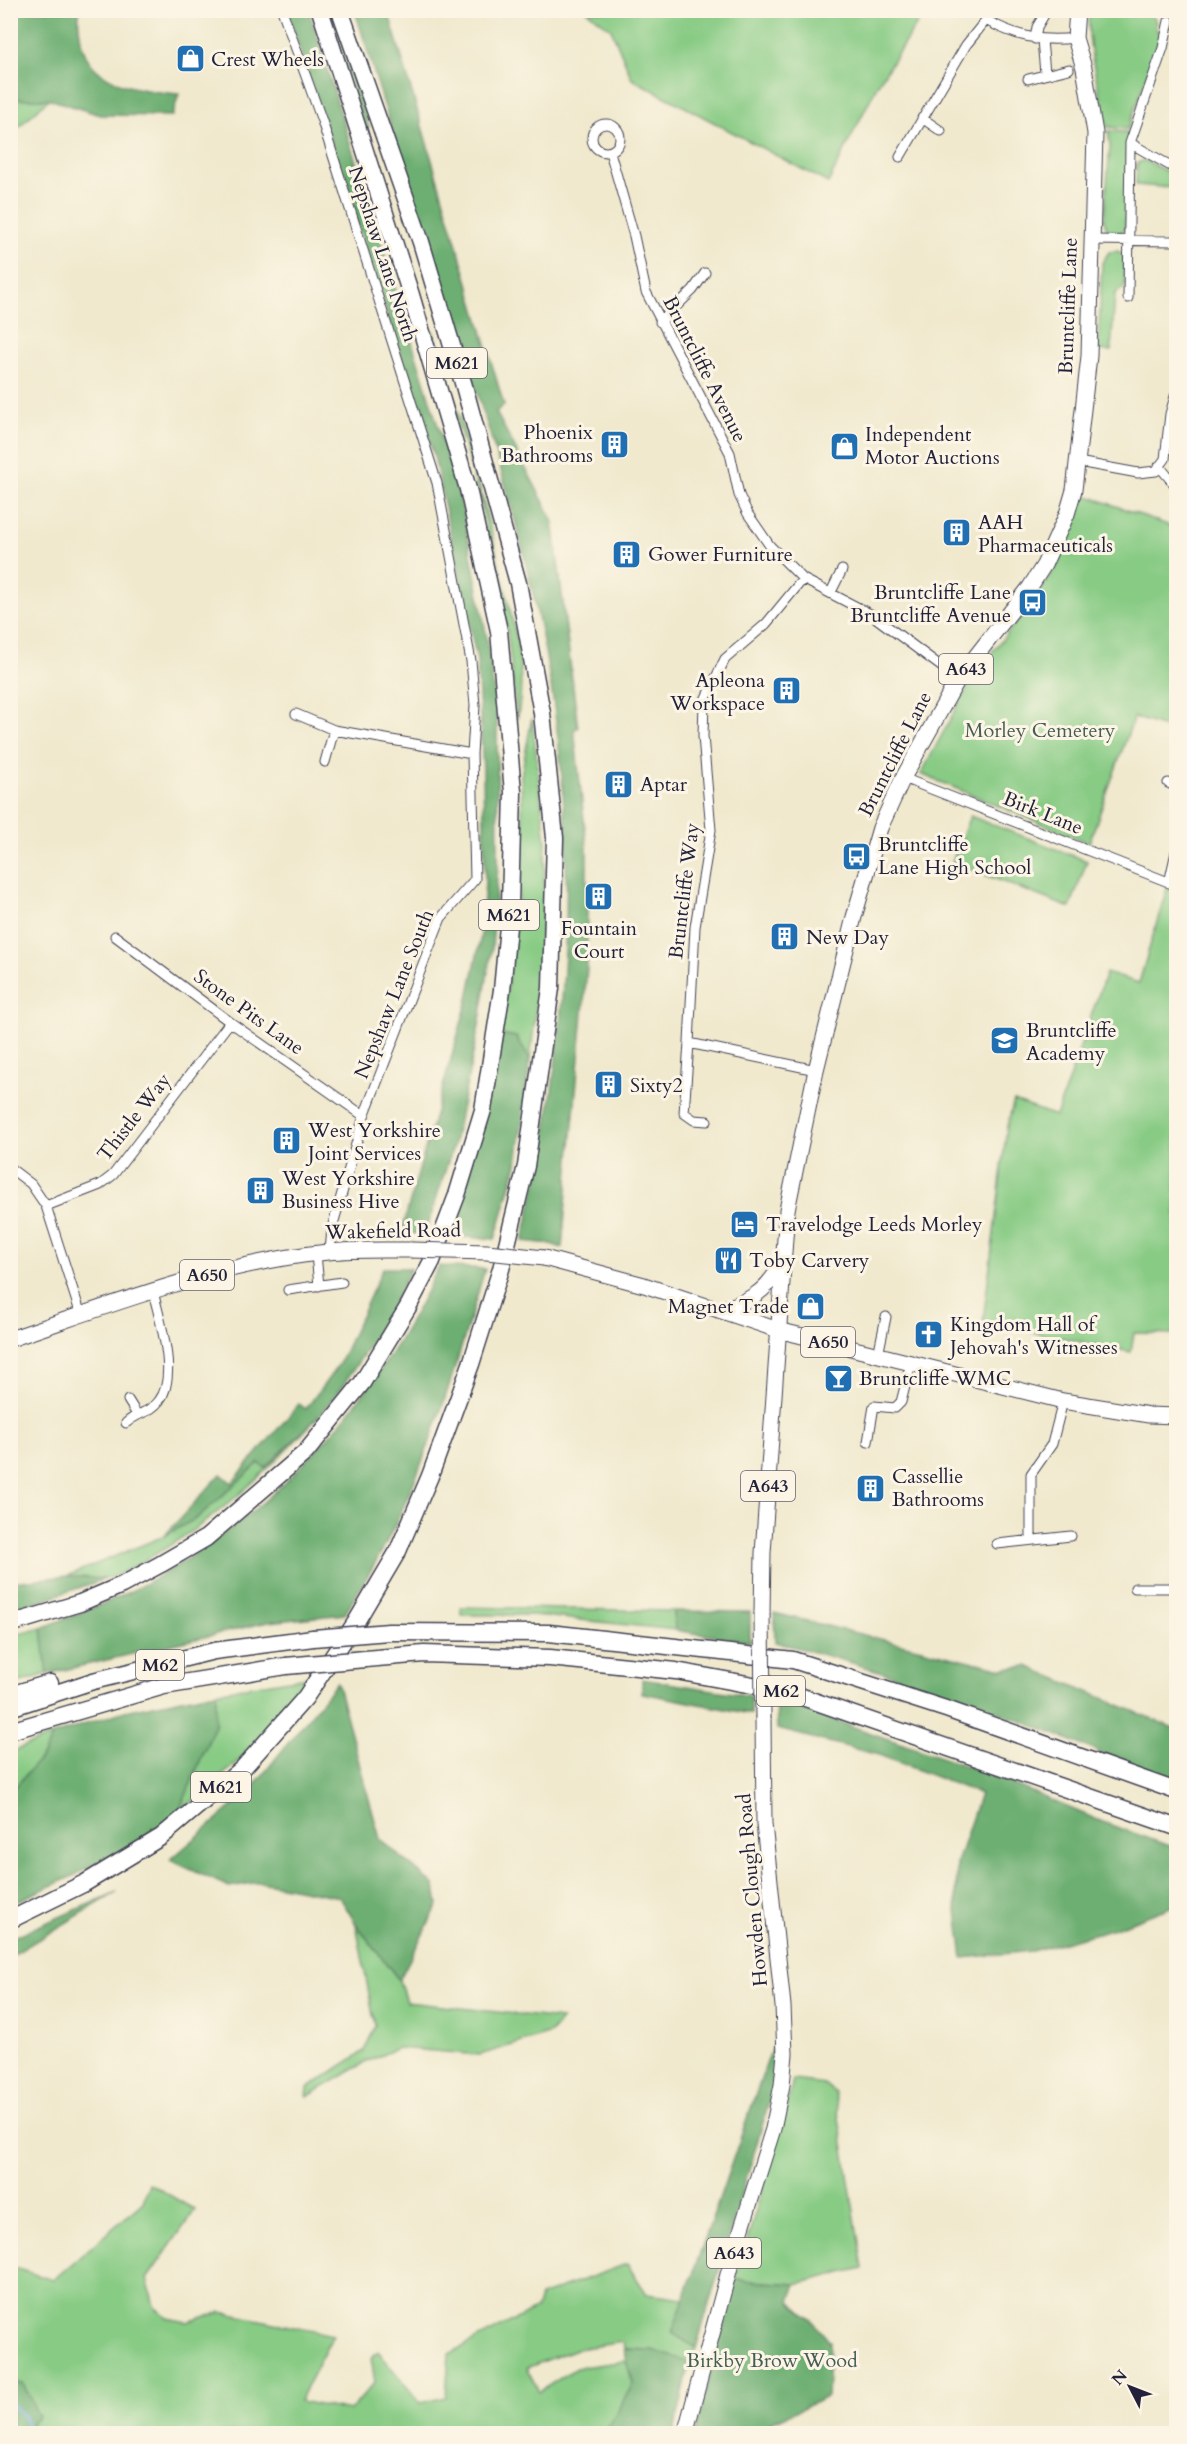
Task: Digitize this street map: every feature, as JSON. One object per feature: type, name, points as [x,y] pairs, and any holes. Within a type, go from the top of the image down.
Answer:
[{"type":"highway","name":"M621","points":[[10,1624],[80,1603],[122,1586],[206,1538],[306,1452],[362,1383],[427,1270],[457,1195],[483,1110],[502,990],[510,905],[513,792],[499,631],[465,477],[411,295],[320,10]]},
{"type":"highway","name":"M621","points":[[10,1919],[95,1878],[161,1837],[202,1805],[243,1768],[305,1698],[337,1651],[398,1551],[430,1476],[471,1364],[498,1280],[526,1166],[551,988],[555,838],[542,713],[518,583],[464,386],[421,242],[340,10]]},
{"type":"highway","name":"M62","points":[[10,1708],[93,1681],[214,1651],[313,1638],[389,1632],[549,1633],[793,1660],[949,1710],[1176,1791]]},
{"type":"highway","points":[[10,1695],[76,1676],[214,1651]]},
{"type":"highway","name":"M62","points":[[15,1730],[164,1686],[286,1666],[424,1653],[550,1658],[676,1671],[785,1691],[1176,1827]]},
{"type":"main road","name":"Bruntcliffe Lane","points":[[778,1330],[787,1210],[816,1070],[880,828],[903,778],[958,679],[1030,587],[1044,565],[1067,514],[1078,462],[1089,356],[1095,133],[1084,68],[1076,38],[1077,10]]},
{"type":"main road","name":"Wakefield Road","points":[[10,1339],[195,1277],[323,1253],[411,1250],[544,1258],[644,1285],[778,1330]]},
{"type":"main road","points":[[718,1311],[738,1306],[755,1297],[774,1277],[783,1262]]},
{"type":"main road","name":"A650","points":[[778,1330],[1063,1401],[1176,1416]]},
{"type":"main road","name":"Howden Clough Road","points":[[685,2433],[733,2256],[773,2129],[782,2085],[785,2054],[783,2006],[764,1824],[763,1553],[778,1330]]},
{"type":"street","name":"Nepshaw Lane North","points":[[282,10],[322,121],[431,464],[464,617]]},
{"type":"street","points":[[900,157],[966,45],[991,10]]},
{"type":"street","points":[[1045,74],[1037,27],[1047,10]]},
{"type":"street","points":[[986,20],[1017,35],[1038,40],[1076,38]]},
{"type":"street","points":[[1128,298],[1130,143],[1163,48],[1169,21]]},
{"type":"street","points":[[1028,79],[1069,69]]},
{"type":"street","points":[[922,118],[940,130]]},
{"type":"street","points":[[1130,143],[1176,169]]},
{"type":"street","name":"Bruntcliffe Avenue","points":[[610,152],[634,236],[646,292],[730,453],[740,495],[748,514],[770,546],[803,579],[831,592],[898,632],[958,679]]},
{"type":"street","points":[[1091,240],[1176,242]]},
{"type":"street","points":[[660,322],[693,290],[705,273]]},
{"type":"street","points":[[1078,462],[1138,473],[1156,471],[1165,459],[1170,414],[1176,393]]},
{"type":"street","points":[[1159,466],[1176,486]]},
{"type":"street","points":[[831,592],[842,570]]},
{"type":"street","name":"Bruntcliffe Way","points":[[707,1121],[694,1120],[684,1113],[695,927],[711,830],[703,736],[705,702],[725,659],[766,624],[803,579]]},
{"type":"street","name":"Nepshaw Lane South","points":[[319,1286],[323,1253],[364,1116],[441,918],[475,879],[472,754],[475,705],[464,617]]},
{"type":"street","points":[[296,714],[334,730],[472,754]]},
{"type":"street","points":[[325,762],[334,730]]},
{"type":"street","name":"Birk Lane","points":[[903,778],[1173,884],[1176,852]]},
{"type":"street","name":"Stone Pits Lane","points":[[115,936],[230,1022],[364,1116]]},
{"type":"street","name":"Thistle Way","points":[[46,1206],[100,1185],[113,1176],[230,1022]]},
{"type":"street","points":[[689,1043],[816,1070]]},
{"type":"street","points":[[10,1168],[31,1184],[46,1206],[81,1315]]},
{"type":"street","points":[[288,1290],[342,1282]]},
{"type":"street","points":[[126,1424],[136,1413],[150,1410],[160,1400],[168,1381],[166,1348],[153,1291]]},
{"type":"street","points":[[878,1355],[886,1317]]},
{"type":"street","points":[[868,1442],[874,1406],[895,1408],[901,1402],[911,1364]]},
{"type":"street","points":[[128,1401],[136,1413]]},
{"type":"street","points":[[1031,1540],[1031,1474],[1052,1444],[1063,1401]]},
{"type":"street","points":[[997,1544],[1071,1536]]},
{"type":"street","points":[[1135,1588],[1176,1588]]},
{"type":"green space","points":[[10,11],[80,11],[78,19],[80,34],[84,51],[92,64],[116,82],[131,87],[179,94],[172,116],[100,115],[49,99],[11,99]]},
{"type":"green space","points":[[287,11],[309,11],[461,500],[488,644],[497,714],[498,865],[492,948],[479,1026],[454,1143],[425,1234],[401,1233],[467,1003],[481,936],[485,883],[483,771],[477,660],[434,456]]},
{"type":"green space","points":[[328,11],[333,11],[369,127],[365,128]]},
{"type":"green space","points":[[355,11],[388,11],[504,405],[496,412],[553,520],[578,728],[574,729],[587,847],[587,968],[562,1248],[551,1244],[523,1241],[549,1109],[564,975],[566,840],[562,773],[554,706],[533,592],[504,480]]},
{"type":"green space","points":[[587,11],[925,11],[878,84],[828,183],[632,79],[611,29]]},
{"type":"green space","points":[[1089,11],[1148,11],[1155,19],[1157,31],[1162,33],[1128,129],[1107,127],[1092,55]]},
{"type":"green space","points":[[14,98],[49,99],[11,134],[11,99]]},
{"type":"green space","points":[[1108,131],[1127,132],[1129,137],[1125,229],[1119,234],[1108,231],[1104,221],[1110,146]]},
{"type":"green space","points":[[1144,160],[1176,176],[1176,188],[1136,185],[1137,163]]},
{"type":"green space","points":[[1118,251],[1124,255],[1125,287],[1115,294],[1111,351],[1098,350],[1102,263],[1109,252]]},
{"type":"green space","points":[[433,331],[478,481],[518,646],[521,682],[517,720],[507,627],[479,494],[430,333]]},
{"type":"green space","name":"Morley Cemetery","points":[[1083,494],[1176,528],[1176,731],[1134,717],[1089,843],[921,774],[975,673],[1036,598],[1057,564],[1075,526]]},
{"type":"green space","points":[[532,718],[546,843],[539,984],[530,1059],[516,1037],[500,1034],[516,929],[523,829],[521,776]]},
{"type":"green space","points":[[970,816],[1087,861],[1070,908],[952,862]]},
{"type":"green space","points":[[1167,888],[1176,892],[1176,1334],[1134,1333],[1131,1352],[983,1322],[1007,1126],[1014,1101],[1056,1116],[1106,973],[1139,983]]},
{"type":"green space","points":[[500,1034],[516,1037],[530,1059],[517,1164],[495,1239],[449,1236]]},
{"type":"green space","points":[[439,1266],[485,1269],[441,1410],[415,1480],[384,1547],[345,1614],[268,1622],[47,1674],[42,1628],[131,1591],[181,1563],[228,1530],[272,1494],[312,1455],[349,1412],[383,1366],[413,1317]]},
{"type":"green space","points":[[383,1268],[411,1268],[383,1325],[339,1391],[317,1418],[265,1468],[259,1463],[197,1518],[164,1536],[221,1474],[232,1483],[299,1404],[306,1409],[339,1364]]},
{"type":"green space","points":[[317,1418],[258,1478],[216,1514],[170,1546],[109,1578],[67,1576],[164,1536],[197,1518],[259,1463],[265,1468]]},
{"type":"green space","points":[[67,1576],[106,1579],[11,1610],[11,1582]]},
{"type":"green space","points":[[461,1607],[674,1611],[675,1630],[533,1615],[462,1615]]},
{"type":"green space","points":[[674,1611],[750,1612],[750,1642],[675,1630]]},
{"type":"green space","points":[[774,1613],[1003,1669],[1027,1666],[1176,1729],[1176,1784],[1078,1743],[928,1687],[775,1642]]},
{"type":"green space","points":[[42,1628],[47,1674],[11,1685],[11,1636]]},
{"type":"green space","points":[[313,1676],[240,1760],[178,1814],[215,1725],[216,1692]]},
{"type":"green space","points":[[642,1679],[751,1696],[751,1714],[642,1693]]},
{"type":"green space","points":[[337,1682],[380,1839],[435,1886],[438,1905],[399,1980],[356,1924],[340,1897],[260,1882],[229,1887],[170,1860],[249,1792]]},
{"type":"green space","points":[[216,1692],[215,1725],[178,1814],[130,1846],[75,1875],[11,1904],[10,1793],[43,1755],[53,1735],[125,1711]]},
{"type":"green space","points":[[776,1700],[989,1774],[1105,1823],[1176,1848],[1176,1905],[1118,1927],[1032,1951],[963,1958],[956,1904],[957,1863],[980,1794],[879,1755],[777,1729]]},
{"type":"green space","points":[[53,1735],[43,1755],[11,1793],[11,1752]]},
{"type":"green space","points":[[117,1892],[11,1956],[11,1938]]},
{"type":"green space","points":[[356,1924],[399,1980],[406,2002],[562,2019],[551,2033],[480,2055],[398,2048],[366,2062],[307,2097],[308,2088],[364,2051],[375,2026]]},
{"type":"green space","points":[[773,2045],[773,2089],[696,2348],[672,2333]]},
{"type":"green space","points":[[793,2080],[824,2084],[835,2093],[863,2268],[796,2284],[735,2280],[782,2124]]},
{"type":"green space","points":[[149,2183],[195,2210],[147,2279],[154,2306],[167,2318],[187,2322],[221,2312],[333,2335],[299,2401],[350,2411],[375,2382],[371,2358],[378,2351],[420,2403],[446,2397],[449,2354],[537,2308],[540,2296],[627,2264],[647,2294],[684,2299],[673,2333],[696,2348],[690,2362],[652,2350],[624,2349],[623,2342],[576,2349],[526,2368],[539,2392],[576,2368],[626,2361],[633,2384],[605,2433],[21,2433],[25,2432],[23,2384],[11,2383],[11,2267],[53,2280],[143,2202]]},
{"type":"green space","name":"Birkby Brow Wood","points":[[735,2280],[796,2284],[790,2301],[811,2319],[830,2342],[827,2397],[747,2433],[695,2434]]},
{"type":"green space","points":[[624,2349],[652,2350],[690,2362],[674,2433],[605,2433],[633,2384]]},
{"type":"green space","points":[[11,2383],[23,2384],[39,2417],[21,2433],[11,2433]]},
{"type":"waterway","points":[[10,2402],[24,2417],[30,2434]]},
{"type":"place","name":"Crest Wheels","points":[[190,59]]},
{"type":"place","name":"Phoenix Bathrooms","points":[[614,444]]},
{"type":"place","name":"Independent Motor Auctions","points":[[844,446]]},
{"type":"place","name":"AAH Pharmaceuticals","points":[[957,533]]},
{"type":"place","name":"Gower Furniture","points":[[627,554]]},
{"type":"place","name":"Bruntcliffe Lane Bruntcliffe Avenue","points":[[1032,603]]},
{"type":"place","name":"Apleona Workspace","points":[[786,691]]},
{"type":"place","name":"Aptar","points":[[619,784]]},
{"type":"place","name":"Bruntcliffe Lane High School","points":[[857,856]]},
{"type":"place","name":"Fountain Court","points":[[599,897]]},
{"type":"place","name":"New Day","points":[[785,937]]},
{"type":"place","name":"Bruntcliffe Academy","points":[[1005,1041]]},
{"type":"place","name":"Sixty2","points":[[609,1085]]},
{"type":"place","name":"West Yorkshire Joint Services","points":[[287,1141]]},
{"type":"place","name":"West Yorkshire Business Hive","points":[[261,1190]]},
{"type":"place","name":"Travelodge Leeds Morley","points":[[745,1224]]},
{"type":"place","name":"Toby Carvery","points":[[728,1260]]},
{"type":"place","name":"Magnet Trade","points":[[810,1306]]},
{"type":"place","name":"Kingdom Hall of Jehovah's Witnesses","points":[[929,1335]]},
{"type":"place","name":"Bruntcliffe WMC","points":[[838,1378]]},
{"type":"place","name":"Cassellie Bathrooms","points":[[871,1488]]}]
